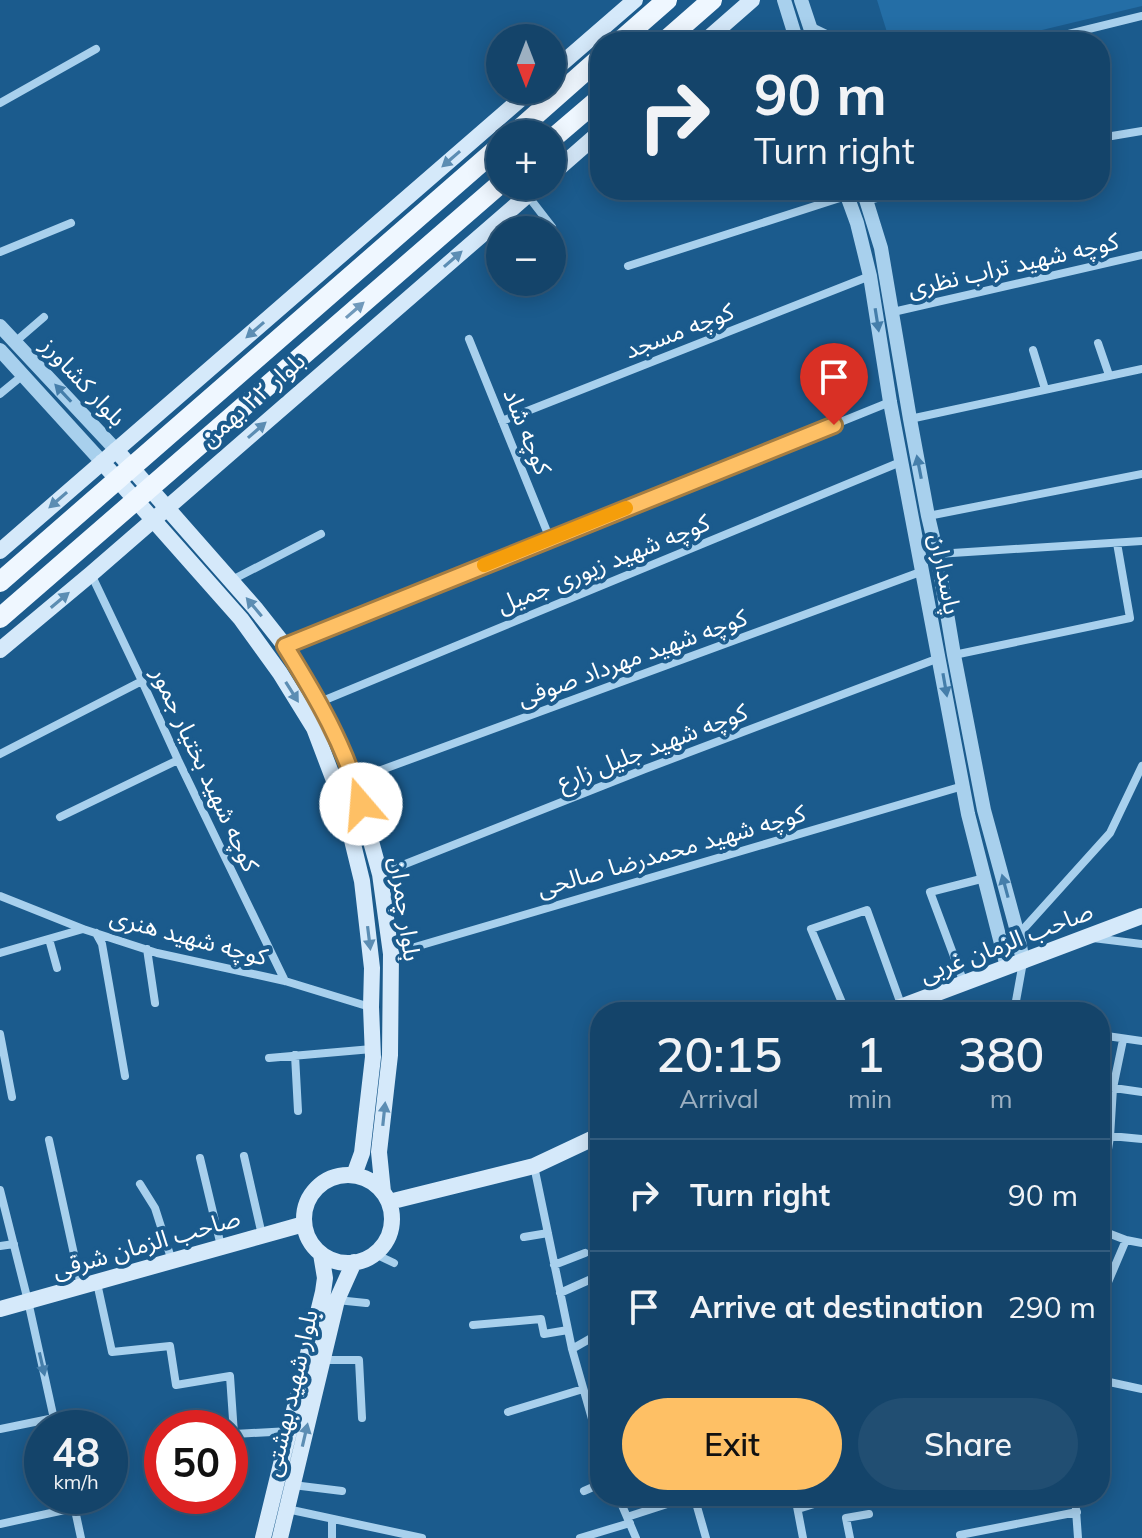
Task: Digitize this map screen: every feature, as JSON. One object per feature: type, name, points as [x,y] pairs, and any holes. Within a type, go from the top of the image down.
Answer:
[{"type":"main road","points":[[598,32],[635,0]]},
{"type":"main road","points":[[630,32],[667,0]]},
{"type":"main road","points":[[675,32],[712,0]]},
{"type":"main road","points":[[715,32],[752,0]]},
{"type":"main road","points":[[566,60],[590,39]]},
{"type":"main road","points":[[530,120],[590,67]]},
{"type":"main road","name":"بلوار ۲۲ بهمن","points":[[0,551],[515,104]]},
{"type":"main road","points":[[566,127],[590,107]]},
{"type":"main road","points":[[566,162],[590,141]]},
{"type":"main road","name":"بلوار ۲۲ بهمن","points":[[0,582],[486,158]]},
{"type":"main road","name":"بلوار ۲۲ بهمن","points":[[0,618],[486,196]]},
{"type":"main road","name":"بلوار ۲۲ بهمن","points":[[0,650],[522,200]]},
{"type":"main road","name":"بلوار کشاورز","points":[[116,450],[126,474]]},
{"type":"main road","name":"بلوار کشاورز","points":[[102,462],[126,474]]},
{"type":"main road","name":"بلوار چمران","points":[[126,474],[143,494],[154,519],[241,619],[280,673],[314,728],[344,807],[362,881],[372,968],[373,1048],[362,1153],[354,1175]]},
{"type":"main road","name":"بلوار چمران","points":[[143,494],[167,508],[285,646],[320,702],[354,780],[380,874],[391,954],[390,1055],[379,1152],[386,1197]]},
{"type":"main road","name":"صاحب الزمان غربی","points":[[914,1002],[1142,916]]},
{"type":"main road","points":[[386,1197],[534,1166],[590,1140]]},
{"type":"main road","points":[[354,1175],[365,1178],[386,1197],[392,1213],[389,1235],[375,1254],[365,1259],[342,1262],[331,1259],[321,1254],[307,1235],[304,1213],[307,1202],[321,1184],[331,1178],[354,1175]]},
{"type":"main road","name":"صاحب الزمان شرقی","points":[[0,1309],[304,1224]]},
{"type":"main road","name":"بلوار شهید بهشتی","points":[[263,1538],[323,1292],[325,1278],[321,1254]]},
{"type":"main road","name":"بلوار شهید بهشتی","points":[[280,1538],[337,1300],[354,1262]]},
{"type":"street","points":[[784,0],[794,32]]},
{"type":"street","points":[[801,0],[812,32]]},
{"type":"street","points":[[1077,32],[1142,16]]},
{"type":"street","points":[[0,103],[96,49]]},
{"type":"street","points":[[1110,136],[1142,131]]},
{"type":"street","points":[[628,266],[825,200]]},
{"type":"street","name":"پاسداران","points":[[849,200],[870,276],[890,402],[923,571],[1018,935],[1015,965]]},
{"type":"street","name":"پاسداران","points":[[866,200],[881,248],[937,554],[963,786],[985,878],[1015,965]]},
{"type":"street","points":[[0,252],[71,223]]},
{"type":"street","name":"کوچه شهید تراب نظری","points":[[893,312],[1142,255]]},
{"type":"street","name":"کوچه مسجد","points":[[502,421],[870,276]]},
{"type":"street","points":[[15,342],[44,317]]},
{"type":"street","name":"بلوار کشاورز","points":[[0,326],[116,450]]},
{"type":"street","name":"کوچه شاد","points":[[469,339],[550,539]]},
{"type":"street","points":[[1098,343],[1109,375]]},
{"type":"street","name":"بلوار کشاورز","points":[[0,350],[102,462]]},
{"type":"street","points":[[1033,350],[1045,389]]},
{"type":"street","points":[[910,419],[1142,369]]},
{"type":"street","points":[[0,394],[23,375]]},
{"type":"street","points":[[285,646],[890,402]]},
{"type":"street","name":"کوچه شهید زیوری جمیل","points":[[320,702],[903,461]]},
{"type":"street","points":[[928,516],[1142,474]]},
{"type":"street","points":[[231,581],[321,534]]},
{"type":"street","points":[[937,554],[1142,541]]},
{"type":"street","name":"کوچه شهید جلیل زارع","points":[[380,874],[645,769],[947,656],[1130,618],[1117,543]]},
{"type":"street","name":"کوچه شهید مهرداد صوفی","points":[[354,780],[923,571]]},
{"type":"street","name":"کوچه شهید بختیار جمور","points":[[91,574],[285,981]]},
{"type":"street","points":[[0,754],[142,681]]},
{"type":"street","points":[[60,817],[178,760]]},
{"type":"street","points":[[1018,935],[1110,833],[1142,766]]},
{"type":"street","name":"کوچه شهید محمدرضا صالحی","points":[[391,954],[963,786]]},
{"type":"street","points":[[964,983],[930,892],[985,878]]},
{"type":"street","name":"کوچه شهید هنری","points":[[0,896],[83,929],[147,949],[285,981],[371,1007]]},
{"type":"street","points":[[842,1002],[811,929],[867,910],[893,1002]]},
{"type":"street","points":[[0,953],[83,929]]},
{"type":"street","points":[[96,933],[102,944],[125,1076]]},
{"type":"street","points":[[1088,937],[1142,944]]},
{"type":"street","points":[[49,939],[57,968]]},
{"type":"street","points":[[147,949],[155,1003]]},
{"type":"street","points":[[1014,1002],[1015,965]]},
{"type":"street","points":[[0,1034],[12,1097]]},
{"type":"street","points":[[1110,1037],[1142,1041]]},
{"type":"street","points":[[1123,1040],[1113,1088],[1110,1137],[1142,1139]]},
{"type":"street","points":[[269,1058],[373,1048]]},
{"type":"street","points":[[295,1055],[298,1111]]},
{"type":"street","points":[[1110,1088],[1142,1092]]},
{"type":"street","points":[[49,1140],[89,1284],[112,1352],[170,1346],[176,1385],[230,1376],[234,1434],[290,1431]]},
{"type":"street","points":[[244,1156],[262,1236]]},
{"type":"street","points":[[200,1158],[222,1247]]},
{"type":"street","points":[[534,1166],[572,1349],[590,1408]]},
{"type":"street","points":[[140,1184],[155,1208],[172,1261]]},
{"type":"street","points":[[0,1190],[52,1410]]},
{"type":"street","points":[[524,1237],[548,1233]]},
{"type":"street","points":[[1110,1234],[1142,1243]]},
{"type":"street","points":[[1110,1278],[1126,1240]]},
{"type":"street","points":[[0,1246],[14,1244]]},
{"type":"street","points":[[554,1265],[585,1253]]},
{"type":"street","points":[[375,1254],[394,1263]]},
{"type":"street","points":[[560,1293],[590,1280]]},
{"type":"street","points":[[337,1300],[366,1303]]},
{"type":"street","points":[[473,1325],[541,1319],[544,1334],[568,1330]]},
{"type":"street","points":[[572,1349],[590,1339]]},
{"type":"street","points":[[322,1360],[359,1360],[362,1418]]},
{"type":"street","points":[[1110,1382],[1142,1389]]},
{"type":"street","points":[[508,1412],[583,1389]]},
{"type":"street","points":[[0,1429],[24,1424]]},
{"type":"street","points":[[293,1485],[342,1491]]},
{"type":"street","points":[[584,1491],[590,1488]]},
{"type":"street","points":[[622,1506],[636,1538]]},
{"type":"street","points":[[580,1538],[666,1506]]},
{"type":"street","points":[[696,1506],[706,1538]]},
{"type":"street","points":[[797,1506],[803,1538]]},
{"type":"street","points":[[798,1509],[808,1506]]},
{"type":"street","points":[[1076,1506],[1078,1538]]},
{"type":"street","points":[[287,1509],[422,1538]]},
{"type":"street","points":[[960,1535],[1077,1512]]},
{"type":"street","points":[[0,1524],[46,1514]]},
{"type":"street","points":[[75,1514],[81,1538]]},
{"type":"street","points":[[850,1538],[846,1518],[869,1514]]},
{"type":"street","points":[[332,1519],[332,1538]]},
{"type":"lane","points":[[809,24],[825,32]]},
{"type":"shaded area","points":[[877,0],[1142,0],[1142,6],[1034,32],[887,32]]},
{"type":"slow traffic","points":[[484,565],[626,508]]},
{"type":"route","points":[[361,804],[354,780],[320,702],[285,646],[834,425]]}]
